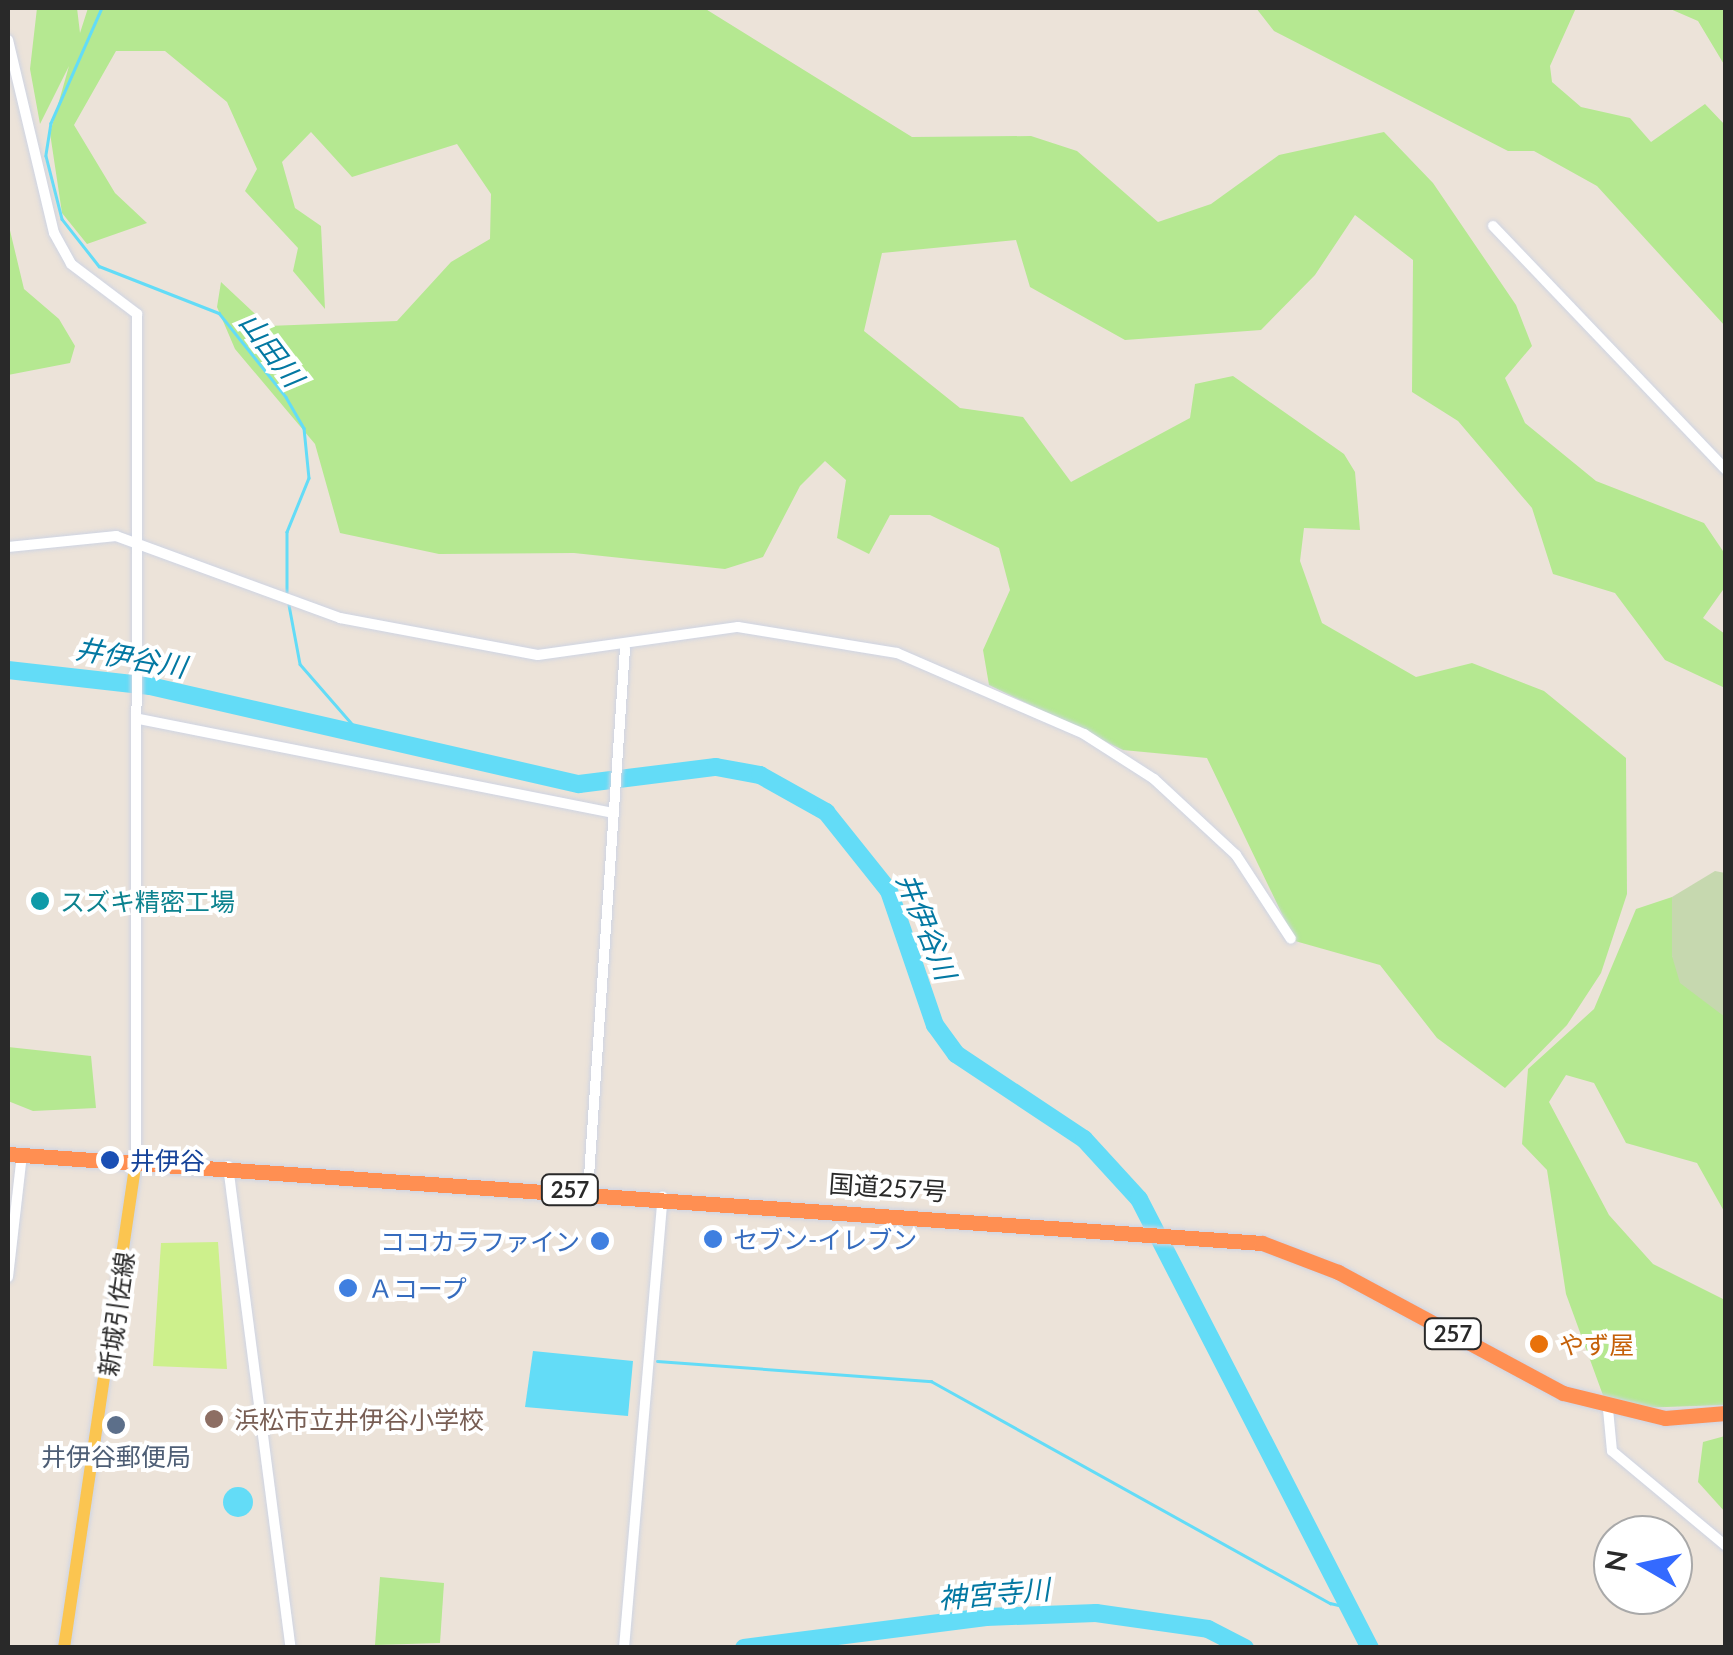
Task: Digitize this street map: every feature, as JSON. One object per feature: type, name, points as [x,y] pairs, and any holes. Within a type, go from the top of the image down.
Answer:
[{"type":"highway","name":"国道257号","points":[[15,1154],[136,1158],[1132,1231],[1295,1252],[1608,1409],[1665,1418],[1726,1413]]},
{"type":"main road","name":"新城引佐線","points":[[64,1648],[136,1158]]},
{"type":"street","points":[[8,40],[54,233],[71,264],[138,314],[141,544],[136,1158]]},
{"type":"street","points":[[1493,226],[1726,470]]},
{"type":"street","points":[[8,548],[83,534],[141,544],[296,602],[538,655],[625,648],[701,631],[768,629],[897,653],[1084,734],[1203,817],[1292,939]]},
{"type":"street","points":[[588,1191],[625,648]]},
{"type":"street","points":[[140,719],[614,808]]},
{"type":"street","points":[[8,1277],[15,1154]]},
{"type":"street","points":[[228,1165],[291,1648]]},
{"type":"street","points":[[624,1648],[662,1196]]},
{"type":"street","points":[[1608,1409],[1612,1451],[1726,1546]]},
{"type":"green space","points":[[37,8],[77,8],[80,33],[88,8],[704,8],[912,137],[1031,136],[1077,151],[1158,222],[1211,204],[1279,155],[1384,132],[1433,183],[1516,305],[1532,346],[1505,378],[1525,423],[1596,481],[1704,523],[1725,554],[1725,587],[1703,618],[1725,634],[1725,688],[1665,660],[1615,593],[1553,574],[1532,508],[1458,421],[1412,392],[1413,260],[1355,215],[1315,275],[1261,330],[1125,340],[1030,287],[1016,240],[882,253],[864,331],[960,408],[1023,417],[1071,482],[1190,418],[1195,384],[1233,376],[1344,454],[1355,472],[1360,530],[1304,528],[1300,561],[1322,623],[1416,677],[1472,663],[1544,691],[1626,758],[1627,894],[1601,973],[1567,1025],[1505,1088],[1437,1038],[1380,965],[1295,941],[1207,758],[1123,750],[989,685],[983,650],[1010,590],[999,548],[930,515],[890,515],[869,554],[837,538],[846,480],[825,461],[800,486],[763,557],[725,569],[574,553],[439,554],[340,533],[315,444],[235,349],[217,307],[221,282],[268,326],[397,321],[451,262],[490,239],[491,194],[457,144],[352,177],[311,132],[282,162],[295,208],[321,226],[325,309],[293,271],[298,248],[245,191],[257,169],[227,102],[165,51],[116,51],[74,125],[115,193],[147,223],[87,244],[62,213],[50,133],[69,66],[40,124],[30,69]]},
{"type":"green space","points":[[1256,8],[1576,8],[1550,66],[1552,82],[1581,107],[1630,118],[1651,142],[1705,104],[1725,125],[1725,326],[1597,186],[1534,151],[1508,151],[1274,31]]},
{"type":"green space","points":[[1668,8],[1725,8],[1725,66],[1698,21]]},
{"type":"green space","points":[[8,222],[24,289],[59,319],[75,346],[70,363],[8,375]]},
{"type":"green space","points":[[1715,871],[1725,873],[1725,1017],[1680,983],[1672,956],[1672,897]]},
{"type":"green space","points":[[1672,897],[1672,956],[1725,1015],[1725,1213],[1697,1163],[1626,1143],[1594,1083],[1566,1075],[1549,1102],[1609,1215],[1653,1264],[1725,1300],[1725,1405],[1608,1409],[1566,1294],[1547,1170],[1522,1144],[1528,1069],[1594,1009],[1636,909]]},
{"type":"green space","points":[[8,1047],[91,1056],[96,1108],[33,1111],[8,1101]]},
{"type":"green space","points":[[218,1242],[227,1369],[153,1366],[161,1243]]},
{"type":"green space","points":[[1726,1436],[1725,1512],[1698,1482],[1703,1442]]},
{"type":"green space","points":[[380,1577],[444,1583],[440,1643],[375,1645]]},
{"type":"water","points":[[533,1351],[633,1361],[628,1416],[525,1407]]},
{"type":"water","points":[[238,1487],[248,1492],[253,1502],[248,1512],[238,1517],[228,1512],[223,1502],[228,1492]]},
{"type":"waterway","name":"山田川","points":[[102,8],[51,123],[46,156],[62,219],[99,266],[219,313],[286,397],[304,428],[309,478],[287,532],[287,592]]},
{"type":"waterway","name":"山田川","points":[[289,605],[300,664],[360,733]]},
{"type":"waterway","name":"井伊谷川","points":[[8,670],[150,686],[579,784],[716,767],[760,775],[826,812],[889,891],[935,1025],[956,1054],[1084,1139],[1139,1199],[1370,1648]]},
{"type":"waterway","points":[[657,1361],[931,1381],[1330,1603],[1356,1609]]},
{"type":"waterway","name":"神宮寺川","points":[[744,1648],[986,1617],[1096,1613],[1208,1629],[1245,1648]]},
{"type":"place","name":"スズキ精密工場","points":[[40,901]]},
{"type":"place","name":"井伊谷","points":[[110,1160]]},
{"type":"place","name":"セブン-イレブン","points":[[713,1239]]},
{"type":"place","name":"ココカラファイン","points":[[600,1241]]},
{"type":"place","name":"Ａコープ","points":[[348,1288]]},
{"type":"place","name":"やず屋","points":[[1539,1344]]},
{"type":"place","name":"浜松市立井伊谷小学校","points":[[214,1419]]},
{"type":"place","name":"井伊谷郵便局","points":[[116,1425]]}]
